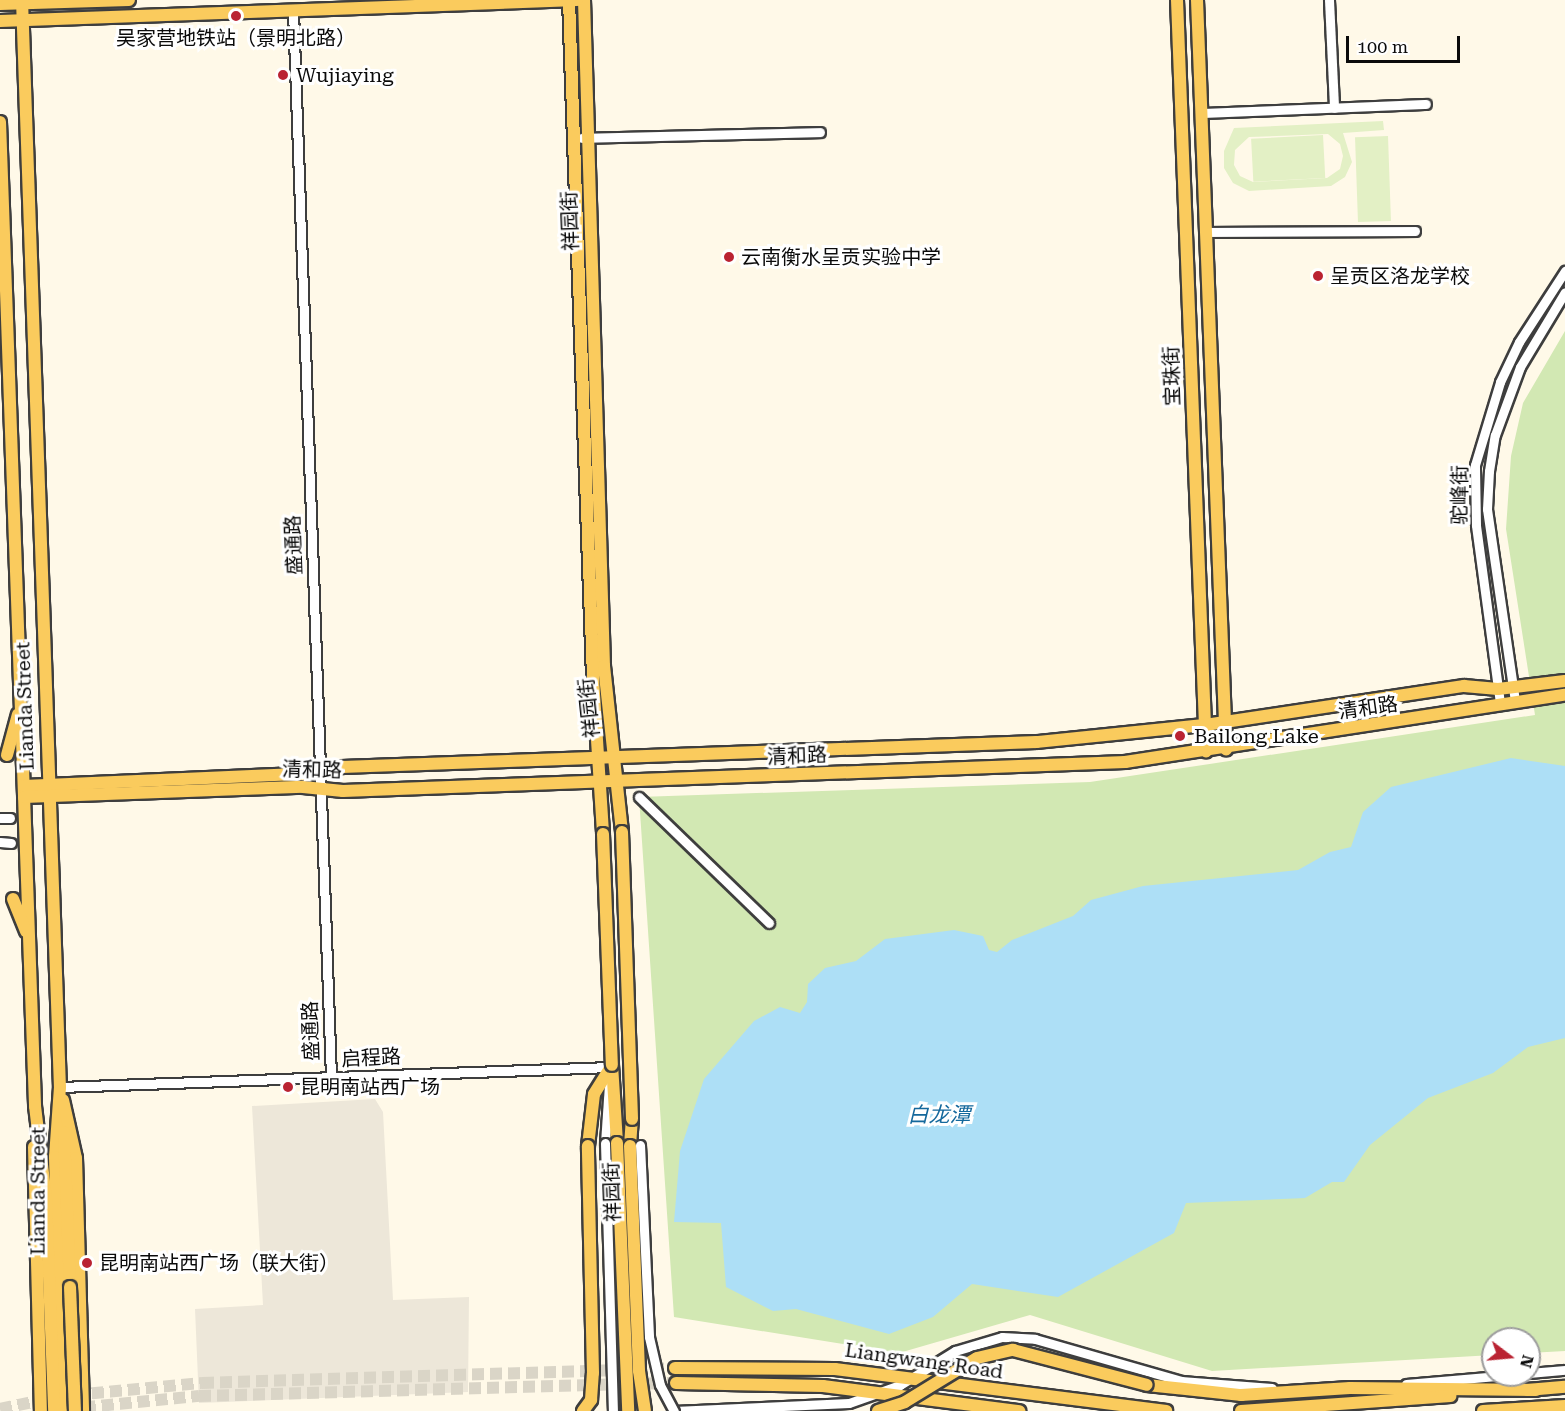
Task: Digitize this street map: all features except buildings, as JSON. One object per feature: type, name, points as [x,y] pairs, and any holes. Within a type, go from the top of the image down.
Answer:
[{"type":"main road","points":[[0,4],[129,0]]},
{"type":"main road","name":"祥园街","points":[[569,0],[580,138],[604,666],[614,757],[620,782],[639,1359],[645,1411]]},
{"type":"main road","points":[[0,21],[585,0]]},
{"type":"main road","name":"祥园街","points":[[585,0],[580,138],[598,758],[601,783],[628,1411]]},
{"type":"main road","name":"宝珠街","points":[[1177,0],[1206,751]]},
{"type":"main road","name":"宝珠街","points":[[1197,0],[1224,722],[1227,748]]},
{"type":"main road","name":"Lianda Street","points":[[22,2],[47,790],[60,1087],[54,1157],[63,1411]]},
{"type":"main road","name":"Lianda Street","points":[[0,122],[35,1106],[46,1198],[54,1411]]},
{"type":"main road","name":"清和路","points":[[24,792],[320,771],[614,757],[1037,742],[1224,722],[1464,686],[1498,689],[1565,681]]},
{"type":"main road","name":"清和路","points":[[47,790],[320,789],[601,783],[1038,767],[1206,751],[1468,713],[1500,703],[1565,695]]},
{"type":"main road","points":[[7,755],[21,701]]},
{"type":"main road","points":[[13,899],[30,941]]},
{"type":"main road","points":[[583,1411],[591,1400],[594,1373],[588,1146],[594,1094],[612,1065]]},
{"type":"main road","points":[[60,1087],[75,1411]]},
{"type":"main road","points":[[60,1087],[76,1158],[83,1411]]},
{"type":"main road","points":[[35,1106],[33,1199],[41,1411]]},
{"type":"main road","points":[[878,1411],[905,1402],[977,1358],[1013,1350],[1147,1385],[1241,1395],[1350,1388],[1536,1390]]},
{"type":"main road","name":"Liangwang Road","points":[[675,1368],[835,1369],[1062,1401],[1166,1411]]},
{"type":"main road","name":"Liangwang Road","points":[[676,1383],[823,1386],[947,1398],[1019,1411]]},
{"type":"main road","points":[[1241,1411],[1565,1388]]},
{"type":"main road","points":[[1483,1411],[1565,1406]]},
{"type":"street","points":[[1329,0],[1334,108]]},
{"type":"street","name":"盛通路","points":[[293,10],[331,1078]]},
{"type":"street","points":[[1201,113],[1426,104]]},
{"type":"street","points":[[580,138],[820,132]]},
{"type":"street","points":[[1206,232],[1415,231]]},
{"type":"street","name":"驼峰街","points":[[1500,703],[1476,525],[1475,465],[1500,382],[1519,342],[1565,271]]},
{"type":"street","name":"驼峰街","points":[[1515,701],[1487,509],[1490,471],[1496,435],[1520,367],[1565,292]]},
{"type":"street","points":[[639,797],[769,923]]},
{"type":"street","points":[[0,842],[11,843]]},
{"type":"street","points":[[612,1065],[605,1143],[613,1411]]},
{"type":"street","name":"启程路","points":[[60,1087],[612,1065]]},
{"type":"street","points":[[632,1119],[640,1145],[649,1337],[660,1385],[674,1411],[849,1403],[900,1385],[955,1352],[1002,1336],[1035,1339],[1150,1373],[1215,1385],[1350,1388],[1481,1377]]},
{"type":"street","points":[[1541,1372],[1565,1370]]},
{"type":"green space","points":[[1383,121],[1384,130],[1343,133],[1352,162],[1345,177],[1331,186],[1249,191],[1233,183],[1224,168],[1224,151],[1234,128]],"holes":[[[1328,134],[1340,144],[1343,156],[1340,169],[1327,178],[1253,182],[1240,176],[1234,165],[1235,150],[1249,137]]]},
{"type":"green space","points":[[1323,135],[1325,178],[1253,182],[1251,139]]},
{"type":"green space","points":[[1388,136],[1391,221],[1358,222],[1355,137]]},
{"type":"green space","points":[[1565,331],[1565,1351],[1541,1352],[1541,1327],[1481,1327],[1481,1356],[1212,1371],[1030,1315],[899,1353],[674,1317],[639,797],[1090,782],[1535,715],[1506,529],[1511,456],[1523,403]]},
{"type":"shaded area","points":[[375,1099],[383,1112],[393,1300],[469,1297],[468,1392],[199,1403],[195,1309],[263,1305],[252,1106]]},
{"type":"water","name":"白龙潭","points":[[1511,758],[1565,766],[1565,1038],[1528,1047],[1493,1073],[1428,1098],[1370,1145],[1344,1182],[1332,1182],[1305,1198],[1186,1203],[1174,1233],[1058,1297],[972,1284],[933,1317],[889,1334],[796,1309],[773,1311],[726,1287],[721,1223],[674,1222],[680,1151],[704,1079],[754,1021],[780,1007],[800,1013],[807,1002],[808,984],[825,968],[856,961],[885,939],[954,930],[983,936],[989,950],[997,952],[1012,940],[1073,916],[1091,900],[1143,886],[1298,870],[1330,852],[1351,847],[1363,812],[1391,787]]},
{"type":"tunnel","points":[[74,1395],[202,1383],[675,1368]]},
{"type":"tunnel","points":[[48,1411],[199,1396],[676,1383]]},
{"type":"tunnel","points":[[0,1409],[51,1398]]},
{"type":"place","name":"吴家营地铁站（景明北路）","points":[[236,16]]},
{"type":"place","name":"Wujiaying","points":[[283,75]]},
{"type":"place","name":"云南衡水呈贡实验中学","points":[[729,257]]},
{"type":"place","name":"呈贡区洛龙学校","points":[[1318,276]]},
{"type":"place","name":"Bailong Lake","points":[[1180,736]]},
{"type":"place","name":"昆明南站西广场","points":[[288,1087]]},
{"type":"place","name":"昆明南站西广场（联大街）","points":[[87,1263]]}]
